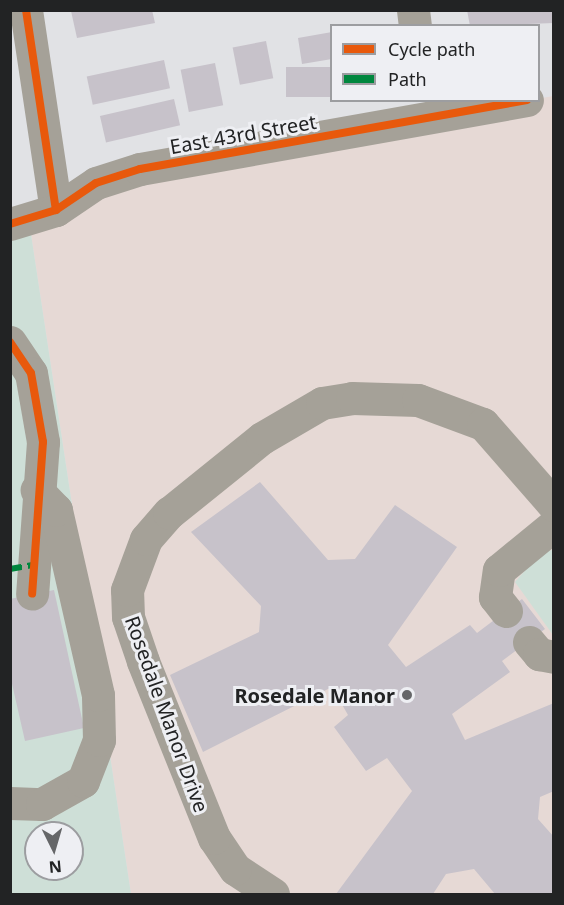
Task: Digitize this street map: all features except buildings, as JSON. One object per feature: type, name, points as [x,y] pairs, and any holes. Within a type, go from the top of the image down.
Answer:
[{"type":"street","points":[[26,10],[56,210]]},
{"type":"street","name":"East 43rd Street","points":[[10,224],[56,210],[96,183],[140,169],[430,109],[505,102]]},
{"type":"street","points":[[10,342],[38,399],[43,442],[37,490],[32,594]]},
{"type":"street","name":"Rosedale Manor Drive","points":[[273,894],[235,869],[213,838],[143,661],[128,617],[127,590],[146,539],[169,513],[262,438],[322,403],[352,398],[418,400],[483,424],[554,505]]},
{"type":"street","points":[[10,803],[42,804],[83,781],[99,740],[98,695],[56,510],[37,490]]},
{"type":"street","points":[[506,611],[495,597],[499,570],[554,525]]},
{"type":"shaded area","points":[[553,96],[553,894],[131,894],[29,221],[96,183],[521,102],[540,102],[540,98]]},
{"type":"shaded area","points":[[29,221],[131,894],[11,894],[10,224]]},
{"type":"shaded area","points":[[553,550],[553,635],[515,582],[541,552]]},
{"type":"marked path","points":[[10,569],[33,565]]},
{"type":"cycle path","points":[[26,10],[56,210]]},
{"type":"cycle path","points":[[10,224],[56,210],[96,183],[140,169],[516,102]]},
{"type":"cycle path","points":[[10,342],[31,373],[43,442],[32,594]]},
{"type":"place","name":"Rosedale Manor","points":[[407,695]]}]
